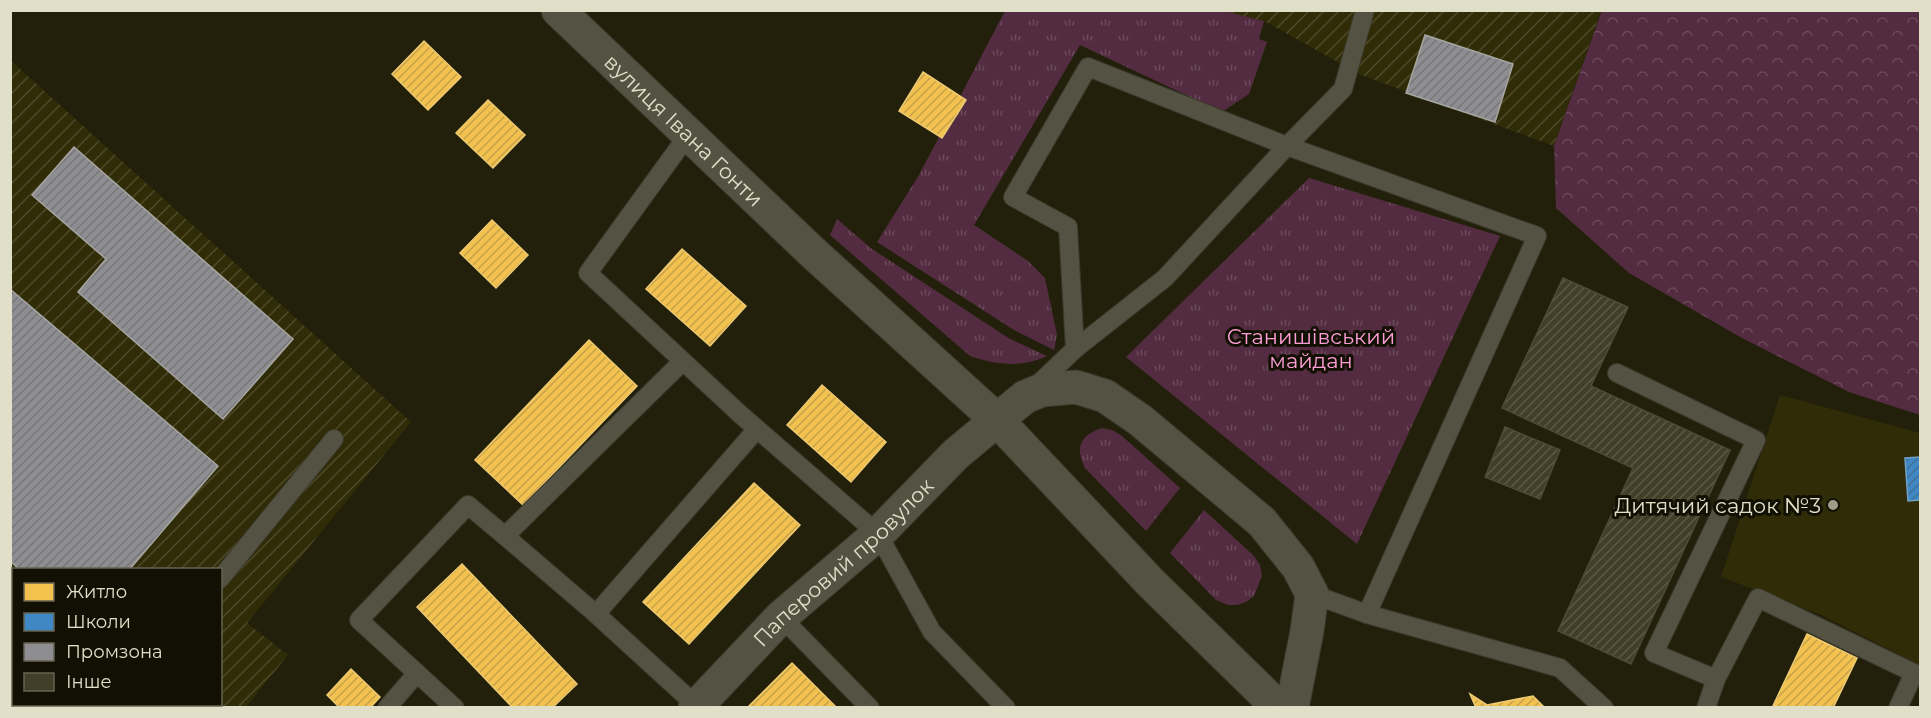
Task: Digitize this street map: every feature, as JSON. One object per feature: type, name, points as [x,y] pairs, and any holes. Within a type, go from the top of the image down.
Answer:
[{"type":"street","name":"вулиця Івана Гонти","points":[[558,10],[810,250],[997,420]]},
{"type":"street","points":[[1025,397],[1042,390],[1076,387],[1105,396],[1140,420],[1262,522],[1298,567],[1312,594],[1292,708]]},
{"type":"street","name":"Паперовий провулок","points":[[697,707],[781,617],[878,534],[956,454],[1025,397]]},
{"type":"street","points":[[997,420],[1151,584],[1279,708]]},
{"type":"lane","points":[[1025,397],[1075,349],[1166,278],[1342,89],[1365,10]]},
{"type":"lane","points":[[1075,349],[1068,227],[1013,197],[1088,68],[1287,146],[1537,236],[1367,614]]},
{"type":"lane","points":[[688,135],[588,273],[682,362],[878,534],[933,632],[1006,708]]},
{"type":"lane","points":[[505,536],[682,362]]},
{"type":"lane","points":[[1617,373],[1756,440],[1654,652],[1716,679]]},
{"type":"lane","points":[[596,614],[758,429]]},
{"type":"lane","points":[[222,577],[334,439]]},
{"type":"lane","points":[[455,708],[359,620],[468,505],[596,614],[697,707]]},
{"type":"lane","points":[[1312,594],[1367,614],[1560,668],[1604,708]]},
{"type":"lane","points":[[1706,708],[1716,679],[1758,598],[1914,673],[1898,708]]},
{"type":"lane","points":[[781,617],[870,708]]},
{"type":"lane","points":[[387,708],[417,673]]},
{"type":"shaded area","points":[[1220,11],[1601,11],[1554,146],[1361,75],[1264,21]]},
{"type":"shaded area","points":[[10,60],[411,422],[247,623],[288,655],[246,707],[11,707]]},
{"type":"shaded area","name":"Дитячий садок №3","points":[[1780,395],[1920,433],[1920,665],[1819,614],[1721,577]]},
{"type":"green space","points":[[1220,10],[1264,21],[1259,39],[1267,42],[1249,94],[1222,112],[1080,45],[974,225],[1028,261],[1045,278],[1057,335],[1054,350],[1014,330],[877,242],[919,175],[1005,11]]},
{"type":"green space","points":[[1602,10],[1920,11],[1920,415],[1849,392],[1742,338],[1629,273],[1556,208],[1554,146]]},
{"type":"green space","name":"Станишівський майдан","points":[[1309,178],[1500,236],[1357,544],[1126,357]]},
{"type":"green space","points":[[837,219],[872,249],[1010,339],[1047,356],[1028,362],[1008,364],[970,356],[830,235]]},
{"type":"green space","points":[[1102,428],[1112,430],[1122,436],[1180,488],[1146,531],[1085,468],[1082,461],[1080,449],[1084,439]]},
{"type":"green space","points":[[1204,510],[1254,556],[1260,565],[1262,576],[1254,596],[1246,602],[1228,605],[1216,600],[1170,553]]},
{"type":"building: Житло","points":[[424,41],[461,77],[428,110],[392,74]]},
{"type":"building: Житло","points":[[923,72],[966,100],[942,138],[899,111]]},
{"type":"building: Житло","points":[[488,100],[525,135],[493,168],[456,133]]},
{"type":"building: Житло","points":[[492,220],[528,255],[496,288],[460,253]]},
{"type":"building: Житло","points":[[682,249],[746,306],[710,346],[646,289]]},
{"type":"building: Житло","points":[[589,340],[637,386],[523,505],[475,460]]},
{"type":"building: Житло","points":[[822,385],[886,442],[851,482],[787,425]]},
{"type":"building: Житло","points":[[754,483],[800,525],[689,644],[643,602]]},
{"type":"building: Житло","points":[[462,564],[577,684],[552,708],[513,708],[417,607]]},
{"type":"building: Житло","points":[[1807,634],[1857,658],[1833,708],[1772,708]]},
{"type":"building: Житло","points":[[792,663],[837,708],[747,708]]},
{"type":"building: Житло","points":[[351,669],[380,697],[370,708],[340,708],[327,695]]},
{"type":"building: Житло","points":[[1470,694],[1487,705],[1533,696],[1545,708],[1476,708]]},
{"type":"building: Школи","points":[[1920,457],[1920,500],[1908,501],[1905,458]]},
{"type":"building: Промзона","points":[[1425,35],[1513,64],[1495,122],[1406,93]]},
{"type":"building: Промзона","points":[[74,147],[293,339],[223,419],[78,292],[106,259],[32,195]]},
{"type":"building: Промзона","points":[[10,289],[218,466],[131,568],[18,568],[10,561]]},
{"type":"building: Інше","points":[[1563,278],[1628,307],[1591,386],[1730,450],[1631,664],[1558,631],[1633,468],[1502,408]]},
{"type":"building: Інше","points":[[1505,427],[1560,450],[1540,499],[1485,477]]},
{"type":"place","name":"Дитячий садок №3","points":[[1833,505]]}]
